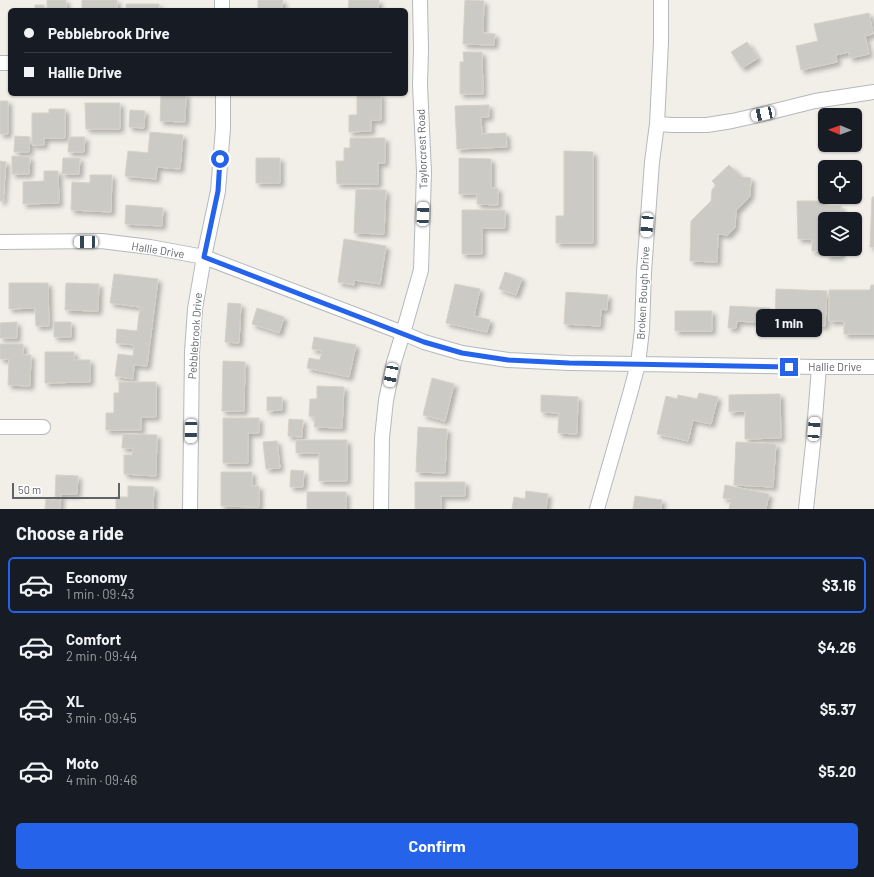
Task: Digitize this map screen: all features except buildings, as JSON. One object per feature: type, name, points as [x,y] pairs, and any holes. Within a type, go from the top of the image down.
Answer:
[{"type":"street","name":"Taylorcrest Road","points":[[381,509],[382,438],[386,400],[394,362],[421,270],[424,172],[420,85],[420,0]]},
{"type":"street","name":"Broken Bough Drive","points":[[597,509],[638,364],[642,330],[644,272],[652,162],[657,124],[661,42],[661,0]]},
{"type":"street","points":[[657,124],[706,125],[732,121],[815,101],[874,92]]},
{"type":"street","name":"Pebblebrook Drive","points":[[190,509],[192,352],[195,309],[218,191],[223,128],[223,96]]},
{"type":"street","name":"Hallie Drive","points":[[0,242],[101,242],[150,247],[204,257],[424,342],[462,353],[508,360],[569,363],[874,367]]},
{"type":"street","points":[[806,509],[819,367]]},
{"type":"street","points":[[0,427],[43,427]]},
{"type":"route","points":[[220,159],[218,191],[204,257],[424,342],[462,353],[508,360],[569,363],[789,367]]}]
